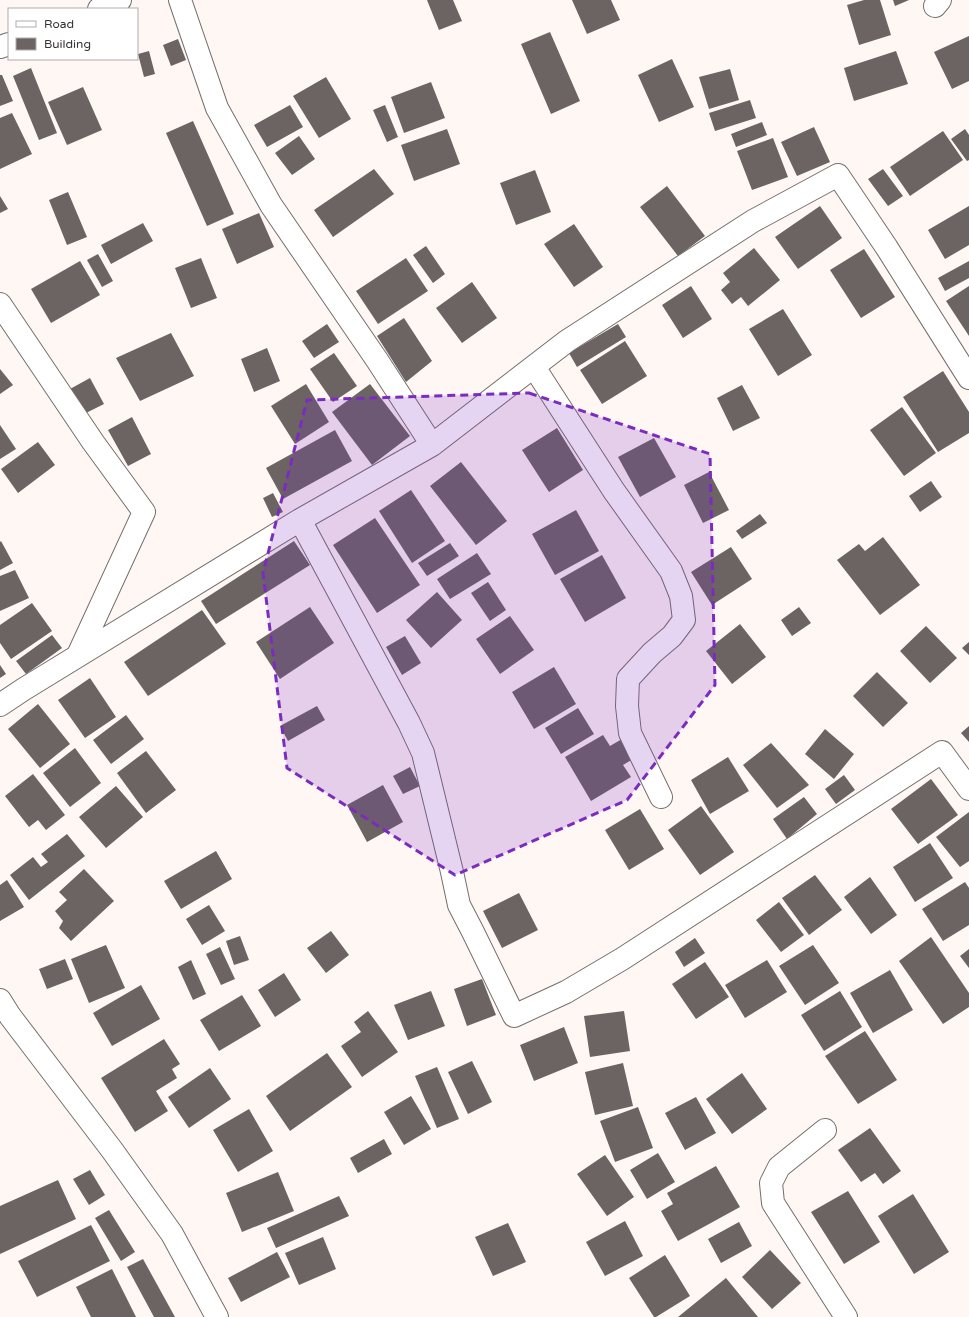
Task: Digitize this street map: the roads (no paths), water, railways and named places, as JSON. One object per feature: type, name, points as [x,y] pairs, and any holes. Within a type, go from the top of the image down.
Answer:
[{"type":"street","points":[[101,8],[120,0]]},
{"type":"street","points":[[180,0],[217,108],[271,205],[377,360],[432,445]]},
{"type":"street","points":[[0,705],[300,520],[432,445],[568,341],[753,221],[838,175],[887,248],[969,378]]},
{"type":"street","points":[[0,304],[93,442],[144,512],[78,656]]},
{"type":"street","points":[[534,367],[614,491],[671,571],[681,596],[684,620],[672,636],[652,653],[628,679],[627,706],[630,733],[661,797]]},
{"type":"street","points":[[300,520],[409,723],[423,753],[452,872],[458,905],[473,932],[514,1016],[566,992],[622,959],[942,752],[969,789]]},
{"type":"street","points":[[0,1000],[112,1150],[172,1234],[217,1317]]},
{"type":"street","points":[[825,1130],[779,1167],[771,1183],[773,1203],[846,1317]]}]
